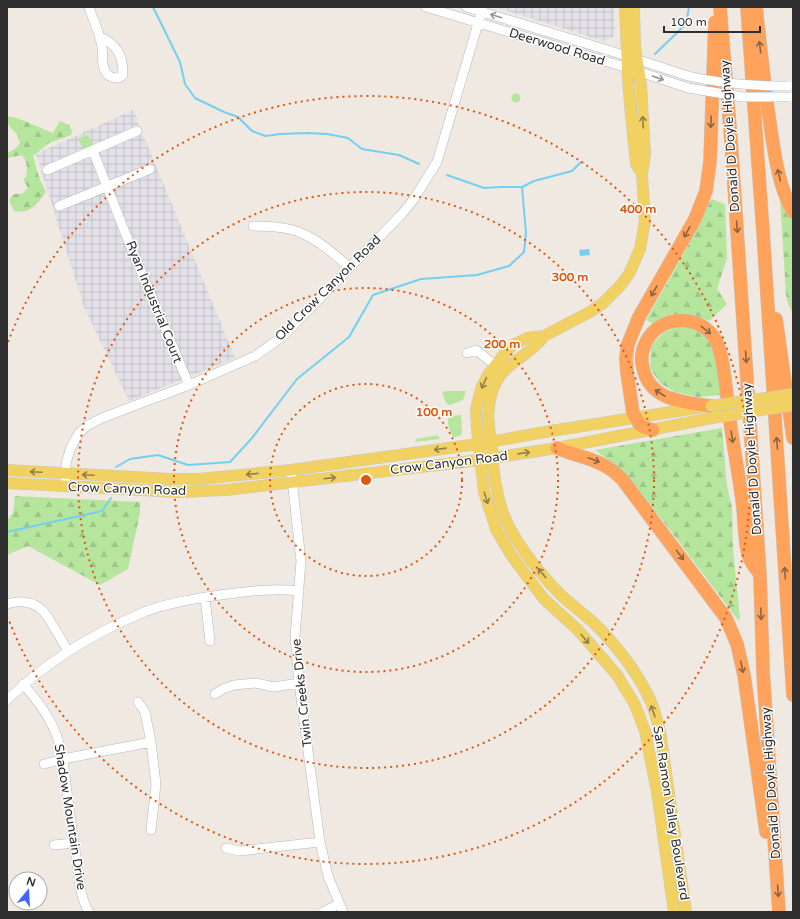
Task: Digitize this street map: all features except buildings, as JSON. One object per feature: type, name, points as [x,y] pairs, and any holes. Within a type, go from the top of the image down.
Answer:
[{"type":"highway","points":[[653,430],[640,425],[635,417],[627,373],[626,358],[628,344],[639,317],[695,219],[706,191],[708,177],[714,27],[719,7]]},
{"type":"highway","name":"Donald D Doyle Highway","points":[[719,7],[731,140],[760,575],[763,671],[780,912]]},
{"type":"highway","name":"Donald D Doyle Highway","points":[[746,7],[763,232],[793,695]]},
{"type":"highway","points":[[756,7],[764,79],[776,161],[782,186],[793,212]]},
{"type":"highway","points":[[763,232],[771,255],[775,306],[793,438]]},
{"type":"highway","points":[[711,412],[669,398],[659,393],[650,384],[641,363],[642,352],[652,333],[662,325],[673,321],[684,320],[695,322],[712,335],[718,344],[742,505],[748,556],[760,575]]},
{"type":"highway","points":[[556,448],[604,464],[614,470],[726,618],[737,644],[741,663],[768,850],[777,870]]},
{"type":"main road","name":"San Ramon Valley Boulevard","points":[[625,7],[645,155],[642,174],[645,211],[640,249],[629,274],[620,286],[602,304],[590,312],[544,336],[527,338],[513,345],[495,364],[488,375],[478,399],[476,409],[478,444],[484,492],[496,529],[511,555],[544,600],[578,630],[617,675],[634,703],[639,715],[645,731],[657,792],[674,912]]},
{"type":"main road","name":"San Ramon Valley Boulevard","points":[[632,58],[634,7]]},
{"type":"main road","name":"San Ramon Valley Boulevard","points":[[633,70],[632,126],[636,164],[642,174]]},
{"type":"main road","points":[[632,126],[637,135],[640,155],[645,155]]},
{"type":"main road","name":"San Ramon Valley Boulevard","points":[[544,336],[538,345],[510,364],[500,376],[494,387],[488,407],[487,419],[492,458],[502,510],[522,549],[556,590],[598,628],[613,644],[631,668],[651,703],[660,731],[686,912]]},
{"type":"main road","name":"Crow Canyon Road","points":[[7,483],[179,492],[226,490],[480,460],[556,448],[653,430],[711,412],[793,394]]},
{"type":"main road","name":"Crow Canyon Road","points":[[7,470],[170,479],[199,479],[291,470],[478,444],[635,417],[793,406]]},
{"type":"street","points":[[89,7],[99,36]]},
{"type":"street","name":"Deerwood Road","points":[[426,7],[688,88],[743,96],[791,97]]},
{"type":"street","name":"Deerwood Road","points":[[466,7],[482,9],[688,76],[724,83],[791,86]]},
{"type":"street","name":"Old Crow Canyon Road","points":[[65,486],[66,463],[71,447],[79,433],[88,425],[102,418],[189,385],[255,356],[283,336],[401,214],[414,199],[437,162],[482,9]]},
{"type":"street","points":[[47,170],[94,151],[137,131]]},
{"type":"street","name":"Ryan Industrial Court","points":[[94,151],[128,240],[189,385]]},
{"type":"street","points":[[59,206],[150,169]]},
{"type":"street","points":[[253,226],[266,225],[301,233],[331,251],[349,267]]},
{"type":"street","points":[[467,353],[476,350],[495,364]]},
{"type":"street","name":"Twin Creeks Drive","points":[[291,470],[301,561],[300,591],[295,637],[299,683],[320,842],[328,876],[341,908]]},
{"type":"street","points":[[7,700],[23,684],[47,665],[103,632],[145,612],[174,604],[205,598],[270,589],[300,591]]},
{"type":"street","points":[[205,598],[210,641]]},
{"type":"street","points":[[7,604],[14,602],[29,603],[42,610],[68,652]]},
{"type":"street","points":[[215,694],[234,685],[256,683],[274,687],[299,683]]},
{"type":"street","name":"Shadow Mountain Drive","points":[[23,684],[39,702],[51,722],[63,759],[81,887],[89,912]]},
{"type":"street","points":[[138,702],[145,712],[151,742],[156,784],[151,830]]},
{"type":"street","points":[[44,764],[151,742]]},
{"type":"street","points":[[226,848],[239,851],[320,842]]},
{"type":"street","points":[[54,845],[74,843]]},
{"type":"street","points":[[323,912],[341,908]]},
{"type":"shaded area","points":[[495,7],[614,7],[614,36],[603,41]]},
{"type":"shaded area","points":[[133,110],[235,358],[129,401],[84,307],[36,154]]},
{"type":"green space","points":[[516,93],[521,98],[516,103],[511,98]]},
{"type":"green space","points":[[7,116],[17,118],[53,133],[60,121],[69,125],[72,131],[71,135],[49,143],[33,156],[39,177],[46,192],[37,204],[29,210],[20,212],[14,211],[9,200],[14,194],[22,194],[28,188],[23,179],[26,177],[27,168],[22,155],[7,158],[7,153],[14,150],[20,143],[17,133],[9,124]]},
{"type":"green space","points":[[88,135],[93,145],[83,149],[78,139]]},
{"type":"green space","points":[[711,199],[725,204],[727,258],[717,289],[727,304],[709,321],[695,316],[673,314],[660,319],[654,324],[646,320],[672,275]]},
{"type":"green space","points":[[780,199],[793,215],[793,313],[788,304],[786,295]]},
{"type":"green space","points":[[677,327],[696,330],[704,335],[709,341],[716,358],[720,395],[698,397],[675,392],[660,383],[650,368],[651,346],[664,332]]},
{"type":"green space","points":[[466,391],[463,400],[450,405],[446,403],[442,392]]},
{"type":"green space","points":[[461,415],[462,433],[460,436],[453,437],[448,426],[449,418],[450,416]]},
{"type":"green space","points":[[722,428],[727,486],[732,508],[733,549],[740,619],[738,620],[660,517],[613,464],[595,450]]},
{"type":"green space","points":[[438,435],[440,439],[415,442],[416,439]]},
{"type":"green space","points":[[15,496],[140,502],[140,513],[128,569],[100,585],[28,546],[7,555],[7,521],[13,512]]},
{"type":"water","points":[[589,249],[590,255],[580,256],[579,250]]},
{"type":"waterway","points":[[153,7],[180,62],[185,84],[195,98],[238,117],[252,131],[265,136],[308,133],[327,134],[348,138],[362,149],[399,155],[419,164]]},
{"type":"waterway","points":[[655,54],[686,24],[689,7]]},
{"type":"waterway","points":[[116,467],[130,459],[158,455],[188,465],[230,462],[252,438],[297,379],[349,337],[373,295],[421,279],[477,275],[509,266],[524,252],[526,233],[522,187],[534,181],[572,171],[581,162]]},
{"type":"waterway","points":[[447,175],[484,188],[522,187]]},
{"type":"waterway","points":[[7,532],[102,511],[111,498]]}]
